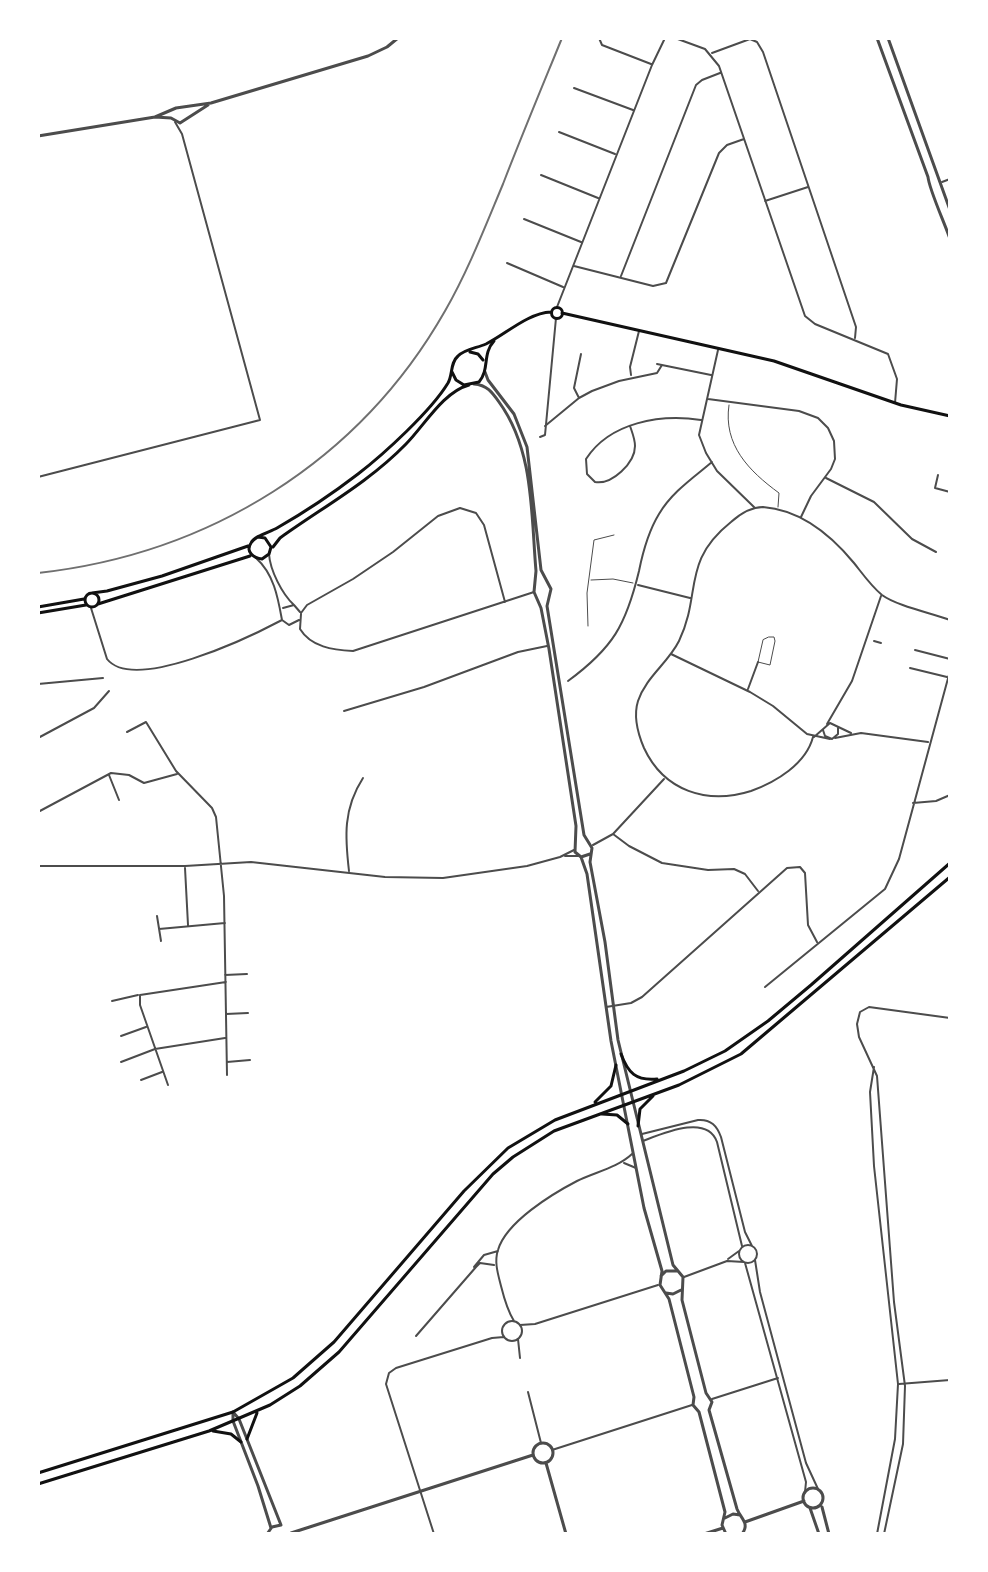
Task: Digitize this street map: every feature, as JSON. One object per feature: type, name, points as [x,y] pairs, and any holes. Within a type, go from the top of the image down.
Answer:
[{"type":"main road","points":[[38,607],[84,599],[87,594],[162,576],[241,549],[325,498],[374,462],[442,391],[455,358],[557,307],[562,313],[719,348],[815,374],[895,403],[950,416]]},
{"type":"main road","points":[[551,312],[556,318],[562,313]]},
{"type":"main road","points":[[38,613],[98,604],[254,557],[265,558],[280,538],[375,472],[453,393],[474,384],[485,372],[487,349],[502,335]]},
{"type":"main road","points":[[466,352],[478,354],[485,363]]},
{"type":"main road","points":[[452,372],[460,383],[469,385]]},
{"type":"main road","points":[[258,537],[268,541],[270,552]]},
{"type":"main road","points":[[250,543],[249,549],[254,557]]},
{"type":"main road","points":[[92,593],[98,597],[98,604]]},
{"type":"main road","points":[[84,599],[89,606]]},
{"type":"main road","points":[[38,1473],[233,1412],[293,1378],[321,1355],[475,1179],[508,1148],[555,1120],[705,1062],[768,1021],[950,863]]},
{"type":"main road","points":[[38,1484],[209,1431],[258,1410],[300,1386],[339,1352],[503,1165],[554,1131],[700,1077],[741,1054],[950,877]]},
{"type":"main road","points":[[621,1054],[633,1075],[648,1080],[661,1079]]},
{"type":"main road","points":[[591,1105],[609,1090],[616,1065]]},
{"type":"main road","points":[[638,1126],[640,1109],[656,1093]]},
{"type":"main road","points":[[598,1114],[617,1115],[628,1124]]},
{"type":"main road","points":[[247,1439],[258,1410]]},
{"type":"main road","points":[[209,1431],[228,1433],[241,1442]]},
{"type":"street","points":[[38,136],[155,117],[176,108],[211,103],[368,56],[398,38]]},
{"type":"street","points":[[599,38],[602,45],[652,65]]},
{"type":"street","points":[[557,307],[665,38]]},
{"type":"street","points":[[675,38],[697,44],[711,53],[722,73],[805,316],[815,324],[883,350],[891,357],[897,379],[895,403]]},
{"type":"street","points":[[877,38],[929,182],[928,187],[933,192],[950,239]]},
{"type":"street","points":[[888,38],[950,210]]},
{"type":"street","points":[[711,53],[746,40],[757,42],[763,52],[856,327],[855,339]]},
{"type":"street","points":[[620,278],[696,85],[722,73]]},
{"type":"street","points":[[574,88],[634,111]]},
{"type":"street","points":[[38,477],[260,420],[182,134],[182,122],[187,116],[211,103]]},
{"type":"street","points":[[183,108],[187,116]]},
{"type":"street","points":[[172,111],[173,120],[182,134]]},
{"type":"street","points":[[155,117],[182,122]]},
{"type":"street","points":[[559,132],[617,155]]},
{"type":"street","points":[[573,266],[653,286],[666,283],[719,153],[727,145],[744,139]]},
{"type":"street","points":[[541,175],[599,198]]},
{"type":"street","points":[[929,182],[932,179],[941,183]]},
{"type":"street","points":[[933,192],[937,192],[941,183],[950,179]]},
{"type":"street","points":[[765,201],[809,186]]},
{"type":"street","points":[[524,219],[582,242]]},
{"type":"street","points":[[507,263],[564,287]]},
{"type":"street","points":[[540,437],[545,435],[556,318]]},
{"type":"street","points":[[631,378],[630,367],[640,330]]},
{"type":"street","points":[[719,348],[699,435],[712,462],[729,484],[755,508]]},
{"type":"street","points":[[579,398],[574,388],[581,354]]},
{"type":"street","points":[[657,364],[712,375]]},
{"type":"street","points":[[545,426],[579,398],[631,378],[657,373],[662,365]]},
{"type":"street","points":[[485,372],[514,414],[527,447],[541,570],[551,589],[547,606],[582,825],[589,844],[621,1054],[676,1271]]},
{"type":"street","points":[[474,384],[485,386],[493,394],[509,416],[522,448],[532,524],[535,594],[548,645],[576,826],[575,848],[587,874],[616,1065],[661,1276],[660,1285],[666,1293],[694,1397],[693,1405],[699,1412],[725,1512],[723,1528],[726,1534]]},
{"type":"street","points":[[708,399],[799,411],[818,418],[828,428],[836,447],[834,464],[811,496],[800,518]]},
{"type":"street","points":[[630,426],[635,447],[632,456],[613,479],[604,483],[595,482],[585,469],[586,459],[604,438],[630,426],[659,419],[701,420]]},
{"type":"street","points":[[568,681],[610,644],[625,621],[643,549],[658,515],[678,490],[712,462]]},
{"type":"street","points":[[938,475],[935,488],[950,492]]},
{"type":"street","points":[[825,477],[874,502],[912,539],[936,552]]},
{"type":"street","points":[[505,602],[484,525],[476,513],[460,508],[444,512],[393,552],[307,605],[300,619],[302,633],[319,645],[353,651],[505,602],[535,594],[543,598],[550,594]]},
{"type":"street","points":[[881,595],[852,681],[836,711],[813,737],[808,751],[784,774],[750,791],[729,795],[706,795],[683,790],[665,778],[643,746],[636,718],[638,702],[645,686],[679,640],[698,562],[706,546],[742,513],[755,508],[777,510],[800,518],[836,542],[881,595],[950,620]]},
{"type":"street","points":[[270,552],[270,563],[286,596],[301,613]]},
{"type":"street","points":[[254,557],[268,573],[279,598],[282,620]]},
{"type":"street","points":[[534,586],[538,582],[547,583]]},
{"type":"street","points":[[635,584],[691,598]]},
{"type":"street","points":[[281,610],[294,605]]},
{"type":"street","points":[[89,606],[107,659],[113,666],[129,671],[170,665],[201,656],[282,620]]},
{"type":"street","points":[[282,620],[292,625],[300,619]]},
{"type":"street","points":[[874,641],[881,643]]},
{"type":"street","points":[[344,711],[424,687],[518,652],[548,645]]},
{"type":"street","points":[[915,650],[950,659]]},
{"type":"street","points":[[670,654],[747,690],[813,737],[830,739],[854,734],[929,743]]},
{"type":"street","points":[[747,690],[758,662]]},
{"type":"street","points":[[910,668],[948,677]]},
{"type":"street","points":[[765,987],[885,889],[895,871],[950,671]]},
{"type":"street","points":[[38,684],[103,678]]},
{"type":"street","points":[[38,738],[94,708],[109,691]]},
{"type":"street","points":[[835,738],[838,734],[836,711]]},
{"type":"street","points":[[127,732],[146,722],[178,774],[214,812],[222,864],[225,923],[227,1075]]},
{"type":"street","points":[[827,724],[854,734]]},
{"type":"street","points":[[823,729],[830,739]]},
{"type":"street","points":[[38,812],[109,774],[121,773],[144,783],[178,774]]},
{"type":"street","points":[[109,774],[119,800]]},
{"type":"street","points":[[349,873],[345,838],[347,813],[363,778]]},
{"type":"street","points":[[560,857],[580,842],[589,844],[613,834],[665,778]]},
{"type":"street","points":[[913,803],[936,801],[950,795]]},
{"type":"street","points":[[613,834],[662,863],[708,870],[734,869],[745,874],[759,892]]},
{"type":"street","points":[[38,866],[185,866],[265,862],[404,878],[462,877],[590,854]]},
{"type":"street","points":[[185,866],[188,926]]},
{"type":"street","points":[[606,1007],[637,1001],[787,868],[800,867],[806,878],[808,925],[818,943]]},
{"type":"street","points":[[157,916],[161,941]]},
{"type":"street","points":[[159,929],[225,923]]},
{"type":"street","points":[[225,975],[247,974]]},
{"type":"street","points":[[112,1001],[129,995],[226,982]]},
{"type":"street","points":[[140,995],[139,1001],[168,1085]]},
{"type":"street","points":[[884,1534],[903,1444],[905,1383],[894,1302],[877,1076],[859,1037],[857,1024],[860,1012],[869,1007],[950,1018]]},
{"type":"street","points":[[226,1014],[248,1013]]},
{"type":"street","points":[[121,1036],[147,1026]]},
{"type":"street","points":[[121,1062],[155,1049],[226,1038]]},
{"type":"street","points":[[227,1062],[250,1060]]},
{"type":"street","points":[[874,1067],[870,1092],[874,1166],[898,1384],[895,1439],[877,1534]]},
{"type":"street","points":[[141,1080],[163,1072]]},
{"type":"street","points":[[640,1134],[698,1120],[715,1125],[721,1137],[745,1232],[752,1246],[760,1292],[806,1463],[824,1497],[821,1505],[829,1534]]},
{"type":"street","points":[[642,1142],[699,1126],[711,1131],[717,1142],[745,1262],[806,1482],[804,1501],[810,1508],[819,1534]]},
{"type":"street","points":[[492,1338],[507,1323],[496,1266],[498,1251],[513,1226],[548,1198],[623,1162],[633,1153]]},
{"type":"street","points":[[623,1162],[636,1168]]},
{"type":"street","points":[[724,1262],[747,1244],[752,1246]]},
{"type":"street","points":[[472,1272],[484,1255],[498,1251]]},
{"type":"street","points":[[683,1277],[734,1259],[751,1264],[755,1260]]},
{"type":"street","points":[[416,1336],[480,1263],[496,1266]]},
{"type":"street","points":[[661,1276],[669,1270],[683,1277]]},
{"type":"street","points":[[683,1277],[681,1289],[706,1393],[712,1399]]},
{"type":"street","points":[[506,1306],[514,1321],[520,1325],[535,1324],[660,1285]]},
{"type":"street","points":[[666,1293],[676,1293],[681,1289]]},
{"type":"street","points":[[507,1323],[514,1321]]},
{"type":"street","points":[[518,1352],[518,1339],[522,1332],[535,1324]]},
{"type":"street","points":[[520,1325],[522,1332]]},
{"type":"street","points":[[503,1329],[504,1337]]},
{"type":"street","points":[[434,1534],[386,1384],[387,1377],[396,1368],[492,1338],[504,1337],[511,1341],[520,1358]]},
{"type":"street","points":[[511,1341],[518,1339]]},
{"type":"street","points":[[712,1399],[783,1377]]},
{"type":"street","points":[[898,1384],[950,1380]]},
{"type":"street","points":[[528,1392],[541,1443]]},
{"type":"street","points":[[694,1397],[706,1393]]},
{"type":"street","points":[[712,1399],[709,1410],[740,1515],[745,1522],[744,1532]]},
{"type":"street","points":[[552,1450],[693,1405]]},
{"type":"street","points":[[699,1412],[709,1410]]},
{"type":"street","points":[[233,1412],[239,1419],[281,1525],[291,1533],[533,1455]]},
{"type":"street","points":[[233,1412],[233,1421],[271,1528]]},
{"type":"street","points":[[533,1455],[541,1443]]},
{"type":"street","points":[[533,1455],[538,1462],[546,1463],[552,1458],[552,1450],[541,1443]]},
{"type":"street","points":[[546,1463],[566,1534]]},
{"type":"street","points":[[805,1492],[818,1489]]},
{"type":"street","points":[[745,1522],[804,1501]]},
{"type":"street","points":[[810,1508],[821,1505]]},
{"type":"street","points":[[724,1519],[733,1514],[740,1515]]},
{"type":"street","points":[[267,1534],[271,1528],[281,1525]]},
{"type":"street","points":[[704,1534],[723,1528]]},
{"type":"lane","points":[[730,403],[727,424],[736,450],[757,475],[779,493],[777,510]]},
{"type":"lane","points":[[588,626],[588,580],[594,540],[614,535]]},
{"type":"lane","points":[[588,580],[613,579],[635,584]]},
{"type":"lane","points":[[774,637],[770,665],[758,662],[763,640],[774,637]]},
{"type":"railway","points":[[38,573],[101,562],[162,545],[219,522],[273,492],[324,455],[369,413],[410,365],[445,311],[469,265],[562,38]]}]
